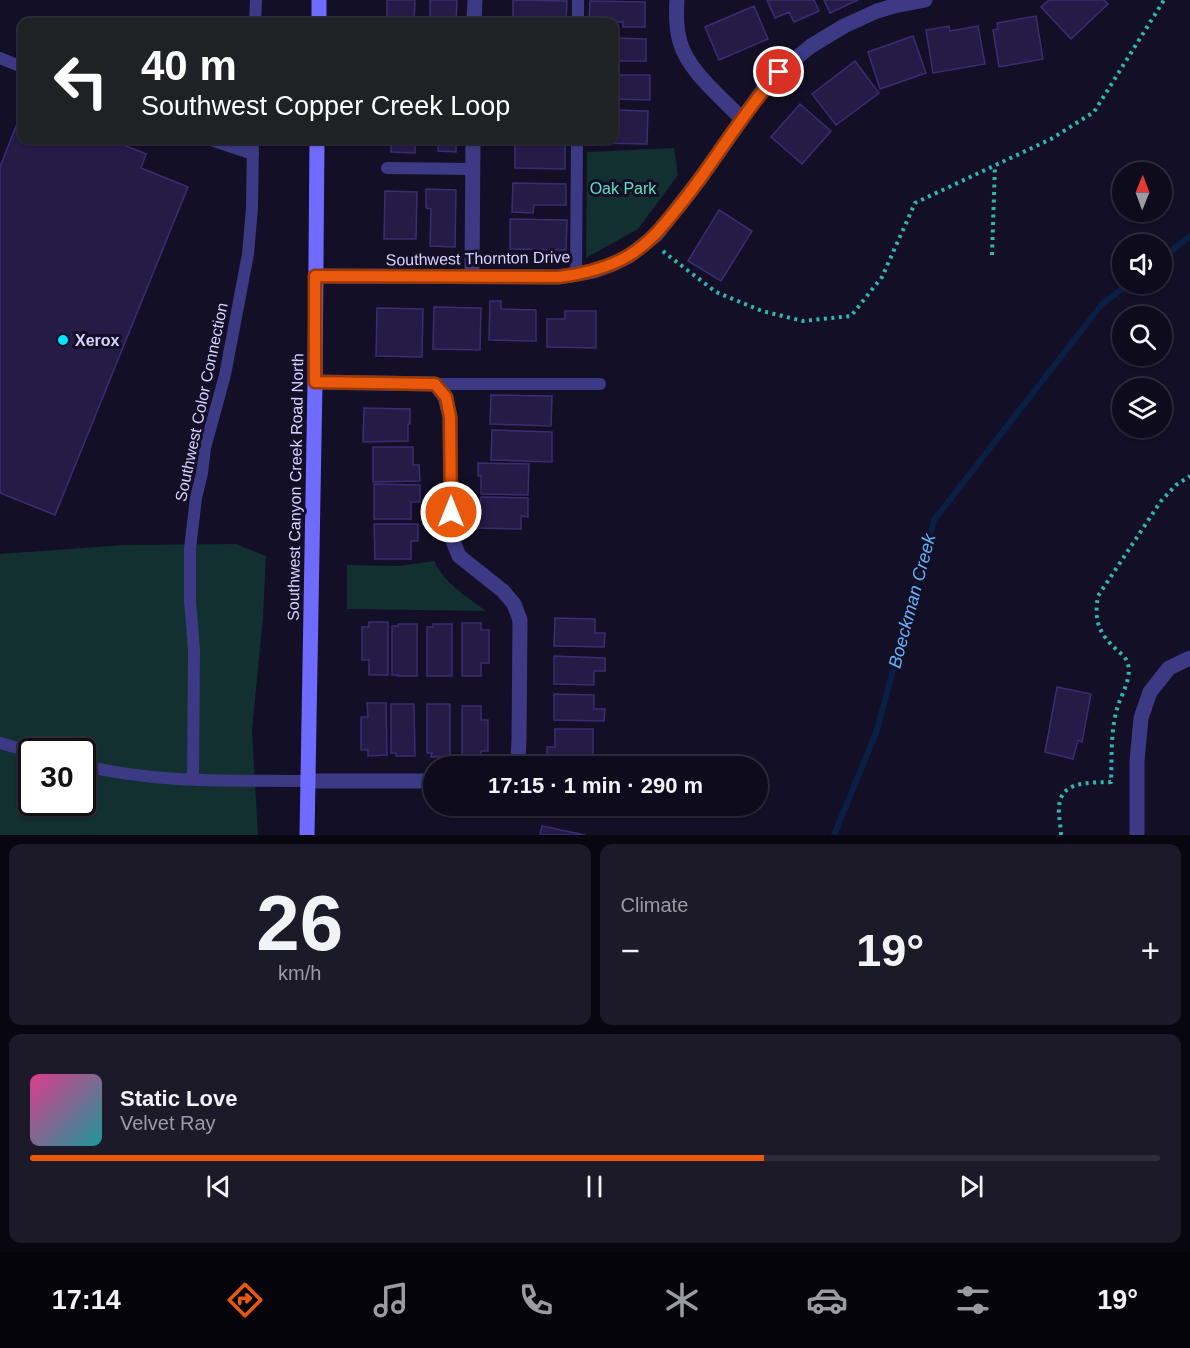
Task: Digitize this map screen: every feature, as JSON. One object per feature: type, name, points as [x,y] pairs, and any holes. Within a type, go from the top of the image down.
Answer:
[{"type":"main road","points":[[319,0],[319,18]]},
{"type":"main road","name":"Southwest Canyon Creek Road North","points":[[307,835],[317,144]]},
{"type":"street","points":[[474,18],[475,0]]},
{"type":"street","points":[[677,0],[676,20],[681,44],[690,63],[742,119]]},
{"type":"street","name":"Southwest Thornton Drive","points":[[315,276],[558,277],[594,271],[611,265],[629,256],[656,235],[700,179],[765,87],[779,72],[811,46],[844,26],[877,11],[925,0]]},
{"type":"street","points":[[472,144],[472,277]]},
{"type":"street","points":[[315,382],[435,384],[446,397],[450,417],[451,536],[459,556],[503,591],[514,604],[520,620],[518,756]]},
{"type":"street","points":[[1137,835],[1137,761],[1141,718],[1150,692],[1168,668],[1190,658]]},
{"type":"street","points":[[308,781],[423,782]]},
{"type":"lane","points":[[255,0],[255,18]]},
{"type":"lane","points":[[578,0],[578,18]]},
{"type":"lane","points":[[0,58],[18,65]]},
{"type":"lane","points":[[223,144],[253,154]]},
{"type":"lane","name":"Southwest Color Connection","points":[[193,780],[194,650],[190,600],[190,548],[205,448],[225,375],[248,254],[252,208],[253,144]]},
{"type":"lane","points":[[576,275],[577,144]]},
{"type":"lane","points":[[387,168],[472,170]]},
{"type":"lane","points":[[435,384],[600,384]]},
{"type":"lane","points":[[0,743],[18,748]]},
{"type":"lane","points":[[96,769],[150,777],[193,780],[308,781]]},
{"type":"path","points":[[665,253],[716,292],[762,310],[803,321],[851,316],[882,277],[915,203],[1051,139],[1094,112],[1164,0]]},
{"type":"path","points":[[992,255],[995,165]]},
{"type":"path","points":[[1061,835],[1059,808],[1063,793],[1078,784],[1111,782],[1113,725],[1128,678],[1128,664],[1124,656],[1107,640],[1098,627],[1098,596],[1161,501],[1176,485],[1190,476]]},
{"type":"green space","name":"Oak Park","points":[[674,148],[678,175],[638,229],[586,258],[587,152]]},
{"type":"green space","points":[[236,544],[266,556],[263,617],[252,731],[258,835],[0,835],[0,554],[124,545]]},
{"type":"green space","points":[[434,561],[450,583],[486,611],[347,609],[347,565],[399,566]]},
{"type":"building","points":[[387,0],[415,0],[414,18],[387,18]]},
{"type":"building","points":[[430,0],[457,0],[456,18],[430,18]]},
{"type":"building","points":[[513,0],[567,1],[566,18],[513,18]]},
{"type":"building","points":[[767,0],[814,0],[819,11],[794,22],[789,12],[775,18]]},
{"type":"building","points":[[824,0],[858,0],[830,13]]},
{"type":"building","points":[[1049,0],[1104,0],[1108,4],[1071,39],[1041,7]]},
{"type":"building","points":[[590,1],[645,2],[645,27],[623,27],[623,22],[618,22],[618,18],[589,18]]},
{"type":"building","points":[[754,6],[768,39],[719,60],[705,27]]},
{"type":"building","points":[[1036,16],[1043,59],[999,67],[993,30],[998,29],[997,23]]},
{"type":"building","points":[[949,26],[950,31],[978,26],[985,64],[933,73],[926,30]]},
{"type":"building","points":[[913,36],[926,73],[880,89],[868,52]]},
{"type":"building","points":[[618,38],[646,39],[646,61],[618,61]]},
{"type":"building","points":[[855,61],[879,93],[836,125],[812,94]]},
{"type":"building","points":[[618,75],[650,75],[650,100],[618,99]]},
{"type":"building","points":[[800,104],[831,131],[802,164],[771,137]]},
{"type":"building","points":[[618,110],[648,111],[647,144],[618,143]]},
{"type":"building","name":"Xerox","points":[[18,121],[18,144],[121,144],[146,154],[141,168],[188,187],[55,515],[0,493],[0,167]]},
{"type":"building","points":[[391,144],[415,144],[415,153],[391,152]]},
{"type":"building","points":[[438,144],[456,144],[456,152],[438,151]]},
{"type":"building","points":[[515,145],[565,145],[565,169],[515,168]]},
{"type":"building","points":[[513,183],[566,184],[566,205],[534,205],[533,213],[512,212]]},
{"type":"building","points":[[426,189],[456,190],[455,247],[430,246],[431,209],[426,208]]},
{"type":"building","points":[[385,191],[417,192],[416,239],[384,239]]},
{"type":"building","points":[[719,210],[752,231],[721,281],[688,261]]},
{"type":"building","points":[[510,219],[567,220],[566,250],[510,249]]},
{"type":"building","points":[[490,301],[501,301],[501,309],[536,310],[536,341],[489,340]]},
{"type":"building","points":[[434,307],[481,308],[480,350],[433,349]]},
{"type":"building","points":[[377,308],[423,309],[422,357],[376,356]]},
{"type":"building","points":[[565,311],[596,311],[596,348],[547,347],[547,319],[565,319]]},
{"type":"building","points":[[491,395],[552,396],[551,426],[490,424]]},
{"type":"building","points":[[364,408],[410,409],[408,441],[363,442]]},
{"type":"building","points":[[492,430],[552,432],[552,462],[491,460]]},
{"type":"building","points":[[373,447],[413,447],[413,465],[419,465],[420,481],[373,482]]},
{"type":"building","points":[[478,463],[529,464],[528,495],[481,494]]},
{"type":"building","points":[[374,484],[420,485],[420,502],[411,502],[411,519],[374,519]]},
{"type":"building","points":[[481,497],[528,498],[528,517],[521,516],[521,529],[477,528]]},
{"type":"building","points":[[374,524],[418,524],[418,541],[411,541],[411,559],[375,559]]},
{"type":"building","points":[[555,618],[595,619],[595,633],[605,633],[604,647],[554,646]]},
{"type":"building","points":[[369,622],[388,622],[388,675],[369,675],[369,660],[362,660],[362,627],[369,627]]},
{"type":"building","points":[[462,623],[481,623],[481,630],[489,630],[489,663],[481,663],[481,676],[462,676]]},
{"type":"building","points":[[398,624],[417,624],[417,676],[392,675],[392,626],[398,626]]},
{"type":"building","points":[[433,624],[452,624],[452,676],[427,676],[427,627],[433,627]]},
{"type":"building","points":[[554,656],[605,658],[605,671],[594,671],[594,685],[554,684]]},
{"type":"building","points":[[1057,687],[1091,694],[1082,742],[1078,740],[1073,759],[1045,752]]},
{"type":"building","points":[[554,694],[594,695],[594,709],[605,709],[604,721],[554,720]]},
{"type":"building","points":[[367,703],[386,703],[387,755],[368,756],[368,750],[361,750],[361,717],[368,717]]},
{"type":"building","points":[[391,704],[414,704],[415,756],[396,756],[396,753],[391,753]]},
{"type":"building","points":[[427,704],[450,704],[450,756],[431,756],[432,753],[427,753]]},
{"type":"building","points":[[462,706],[481,706],[481,720],[488,720],[488,751],[481,751],[481,756],[462,756]]},
{"type":"building","points":[[555,729],[593,729],[593,756],[547,756],[547,747],[555,747]]},
{"type":"building","points":[[542,826],[585,835],[540,835]]},
{"type":"waterway","name":"Boeckman Creek","points":[[1172,250],[1190,236]]},
{"type":"waterway","name":"Boeckman Creek","points":[[834,835],[876,733],[934,520],[1102,304],[1116,294]]},
{"type":"place","name":"Xerox","points":[[63,340]]},
{"type":"route","points":[[451,512],[450,417],[446,397],[435,384],[315,382],[315,276],[558,277],[594,271],[611,265],[629,256],[656,235],[700,179],[765,87],[779,72]]}]
